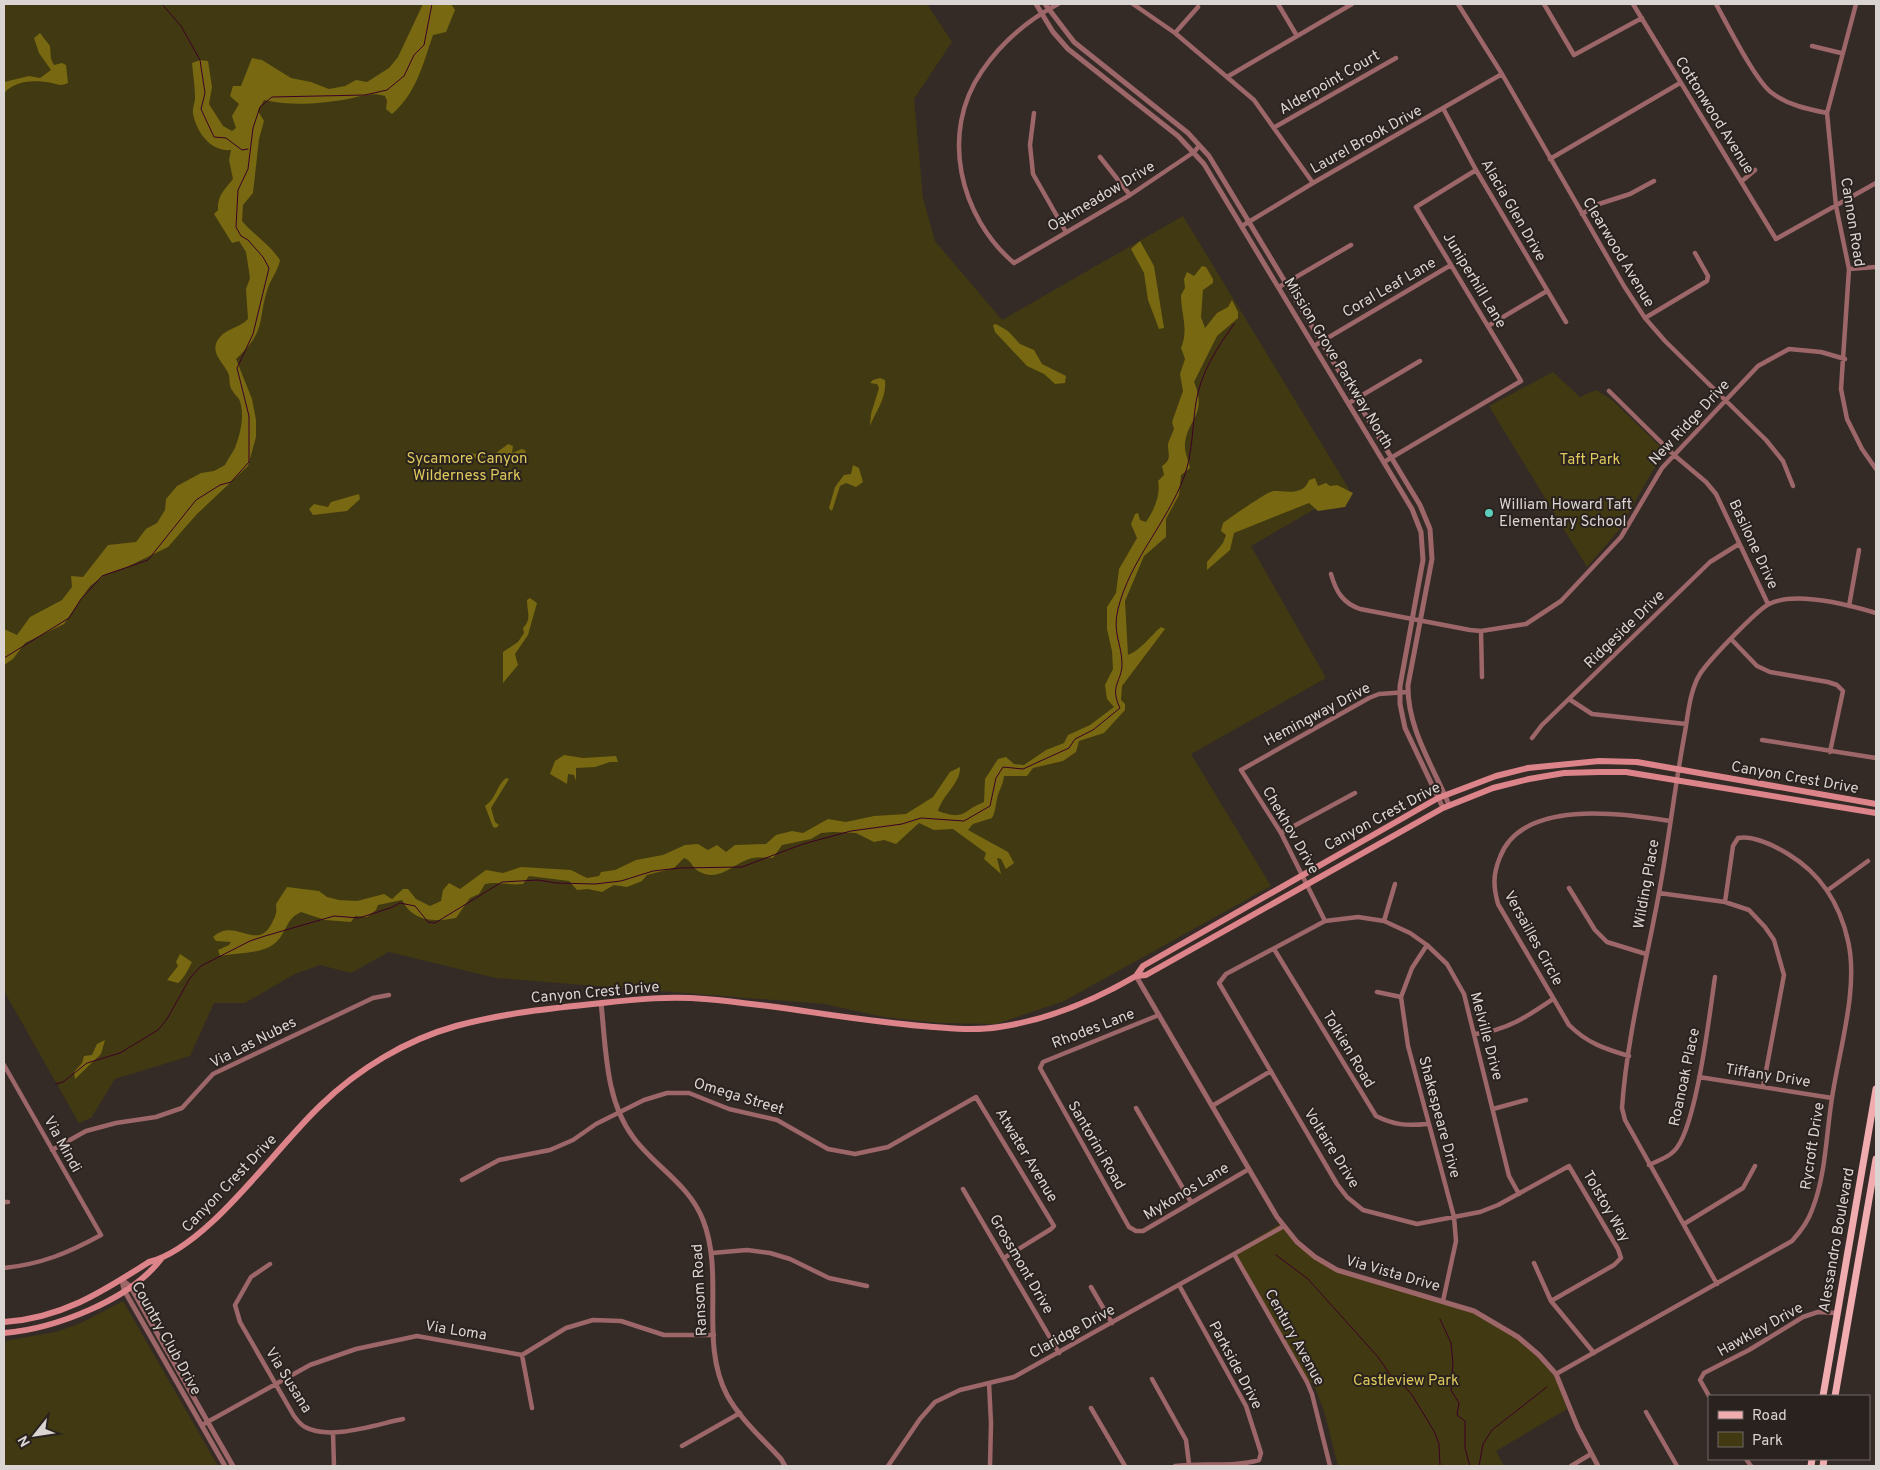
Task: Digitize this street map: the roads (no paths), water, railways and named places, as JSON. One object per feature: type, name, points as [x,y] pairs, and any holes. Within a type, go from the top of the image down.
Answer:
[{"type":"main road","name":"Canyon Crest Drive","points":[[1136,976],[1142,966],[1441,796],[1528,768],[1599,761],[1637,762],[1876,804]]},
{"type":"main road","name":"Canyon Crest Drive","points":[[4,1322],[22,1320],[77,1305],[122,1280],[149,1262],[161,1259],[187,1244],[218,1216],[320,1106],[341,1087],[397,1049],[455,1026],[535,1010],[646,997],[705,999],[896,1024],[996,1028],[1065,1012],[1136,976],[1146,975],[1446,807],[1493,788],[1564,773],[1626,772],[1876,813]]},
{"type":"main road","name":"Alessandro Boulevard","points":[[1823,1395],[1876,1089]]},
{"type":"main road","name":"Alessandro Boulevard","points":[[1835,1395],[1876,1159]]},
{"type":"main road","name":"Canyon Crest Drive","points":[[4,1333],[37,1328],[79,1315],[151,1272],[161,1259]]},
{"type":"street","name":"Mission Grove Parkway North","points":[[1036,4],[1059,40],[1078,58],[1178,136],[1194,152],[1242,226],[1412,509],[1421,532],[1423,560],[1400,704],[1405,728],[1441,796]]},
{"type":"street","name":"Mission Grove Parkway North","points":[[1045,4],[1074,42],[1188,132],[1216,166],[1420,505],[1430,529],[1432,560],[1408,692],[1413,724],[1446,807]]},
{"type":"street","points":[[1042,14],[1058,4]]},
{"type":"street","points":[[1133,4],[1174,33],[1254,100],[1313,183]]},
{"type":"street","points":[[1278,4],[1297,36]]},
{"type":"street","points":[[1227,78],[1352,4]]},
{"type":"street","name":"Clearwood Avenue","points":[[1458,4],[1502,74],[1624,286],[1645,318],[1665,341],[1766,440],[1783,461],[1793,486]]},
{"type":"street","points":[[1544,4],[1574,55],[1642,18]]},
{"type":"street","name":"Cottonwood Avenue","points":[[1633,4],[1776,239],[1836,206]]},
{"type":"street","points":[[1716,4],[1752,68],[1770,93],[1801,108],[1827,113]]},
{"type":"street","name":"Cannon Road","points":[[1856,4],[1841,54],[1827,113],[1836,206],[1849,269],[1841,389],[1847,419],[1862,450],[1876,468]]},
{"type":"street","points":[[1174,33],[1198,6]]},
{"type":"street","name":"Oakmeadow Drive","points":[[1042,14],[1008,38],[981,72],[965,107],[959,140],[960,170],[968,200],[983,229],[996,248],[1014,263],[1130,195],[1194,152],[1198,146]]},
{"type":"street","points":[[1812,46],[1841,54]]},
{"type":"street","name":"Alderpoint Court","points":[[1275,127],[1396,58]]},
{"type":"street","name":"Laurel Brook Drive","points":[[1242,226],[1313,183],[1444,110],[1502,74]]},
{"type":"street","points":[[1550,159],[1680,83]]},
{"type":"street","name":"Alacia Glen Drive","points":[[1444,110],[1476,170],[1566,322]]},
{"type":"street","points":[[1034,112],[1030,146],[1033,174],[1066,232]]},
{"type":"street","points":[[1100,157],[1130,195]]},
{"type":"street","name":"Juniperhill Lane","points":[[1391,457],[1520,381],[1416,206],[1476,170]]},
{"type":"street","points":[[1742,181],[1755,170]]},
{"type":"street","points":[[1582,214],[1599,204],[1630,194],[1654,181]]},
{"type":"street","points":[[1836,206],[1876,183]]},
{"type":"street","points":[[1279,287],[1351,245]]},
{"type":"street","points":[[1645,318],[1708,281],[1708,276],[1695,253]]},
{"type":"street","name":"Coral Leaf Lane","points":[[1314,346],[1451,265]]},
{"type":"street","points":[[1849,269],[1876,267]]},
{"type":"street","points":[[1488,326],[1547,291]]},
{"type":"street","name":"New Ridge Drive","points":[[1331,574],[1340,596],[1351,606],[1412,621],[1481,631],[1526,624],[1561,601],[1622,537],[1653,482],[1674,455],[1758,366],[1789,349],[1820,352],[1844,359]]},
{"type":"street","points":[[1349,403],[1420,361]]},
{"type":"street","name":"Basilone Drive","points":[[1609,391],[1674,455],[1706,482],[1716,494],[1726,511],[1739,544],[1768,604]]},
{"type":"street","points":[[1384,462],[1391,457]]},
{"type":"street","name":"Ridgeside Drive","points":[[1532,738],[1542,725],[1710,562],[1739,544]]},
{"type":"street","points":[[1849,606],[1860,550]]},
{"type":"street","points":[[1768,604],[1788,598],[1849,606],[1876,613]]},
{"type":"street","name":"Wilding Place","points":[[1717,1284],[1625,1120],[1622,1108],[1646,954],[1659,893],[1678,768],[1694,689],[1700,674],[1768,604]]},
{"type":"street","points":[[1481,631],[1482,677]]},
{"type":"street","points":[[1732,640],[1757,666],[1770,672],[1828,682],[1837,685],[1843,691],[1830,752]]},
{"type":"street","name":"Hemingway Drive","points":[[1241,770],[1369,698],[1378,694],[1408,692]]},
{"type":"street","points":[[1569,700],[1592,714],[1686,724]]},
{"type":"street","points":[[1762,740],[1876,758]]},
{"type":"street","name":"Chekhov Drive","points":[[1241,770],[1281,833],[1325,921]]},
{"type":"street","points":[[1281,833],[1355,793]]},
{"type":"street","name":"Versailles Circle","points":[[1629,1056],[1596,1046],[1580,1036],[1569,1025],[1498,904],[1493,887],[1494,873],[1505,845],[1511,837],[1523,827],[1549,818],[1596,814],[1638,816],[1670,821]]},
{"type":"street","name":"Rycroft Drive","points":[[1556,1374],[1792,1241],[1804,1227],[1818,1191],[1852,970],[1845,927],[1828,890],[1807,868],[1782,850],[1746,837],[1738,838],[1733,846],[1725,902]]},
{"type":"street","points":[[1828,890],[1868,861]]},
{"type":"street","points":[[1384,921],[1395,884]]},
{"type":"street","points":[[1569,888],[1595,930],[1607,942],[1646,954]]},
{"type":"street","points":[[1659,893],[1725,902],[1749,910],[1766,926],[1774,940],[1784,975],[1763,1087]]},
{"type":"street","name":"Melville Drive","points":[[1219,983],[1226,974],[1325,921],[1358,917],[1384,921],[1410,933],[1428,945],[1439,954],[1456,978],[1464,994],[1509,1176],[1519,1194]]},
{"type":"street","name":"Shakespeare Drive","points":[[1428,945],[1412,968],[1401,997],[1408,1046],[1427,1124],[1454,1217],[1456,1241],[1443,1301]]},
{"type":"street","name":"Tolkien Road","points":[[1274,949],[1376,1116],[1391,1124],[1406,1126],[1427,1124]]},
{"type":"street","name":"Via Vista Drive","points":[[1136,976],[1248,1169],[1284,1226],[1315,1257],[1337,1270],[1474,1311],[1518,1337],[1539,1355],[1556,1374],[1598,1466]]},
{"type":"street","name":"Roanoak Place","points":[[1650,1165],[1674,1152],[1686,1132],[1699,1077],[1715,977]]},
{"type":"street","name":"Voltaire Drive","points":[[1219,983],[1337,1184],[1347,1197],[1364,1210],[1417,1224],[1438,1222],[1480,1212],[1519,1194],[1569,1166]]},
{"type":"street","points":[[1377,992],[1401,997]]},
{"type":"street","name":"Via Las Nubes","points":[[52,1150],[86,1131],[116,1123],[156,1117],[182,1108],[213,1074],[373,998],[389,995]]},
{"type":"street","points":[[1475,1034],[1491,1033],[1515,1024],[1553,999]]},
{"type":"street","name":"Ransom Road","points":[[601,1003],[611,1088],[619,1113],[636,1141],[674,1177],[689,1195],[704,1222],[712,1253],[716,1363],[727,1395],[785,1466]]},
{"type":"street","name":"Rhodes Lane","points":[[1040,1068],[1043,1062],[1048,1059],[1159,1015]]},
{"type":"street","name":"Via Mindi","points":[[4,1065],[101,1235],[72,1251],[47,1261],[4,1268]]},
{"type":"street","name":"Santorini Road","points":[[1040,1068],[1130,1227],[1136,1231]]},
{"type":"street","points":[[1212,1106],[1271,1071]]},
{"type":"street","name":"Tiffany Drive","points":[[1699,1077],[1832,1098]]},
{"type":"street","name":"Omega Street","points":[[462,1180],[499,1160],[550,1150],[573,1140],[596,1124],[660,1094],[689,1093],[728,1109],[781,1121],[828,1149],[859,1154],[888,1147],[976,1097]]},
{"type":"street","name":"Atwater Avenue","points":[[976,1097],[1054,1227],[1004,1258]]},
{"type":"street","points":[[1493,1109],[1526,1100]]},
{"type":"street","points":[[1136,1108],[1191,1202]]},
{"type":"street","name":"Tolstoy Way","points":[[1551,1301],[1614,1265],[1621,1258],[1618,1248],[1569,1166]]},
{"type":"street","points":[[1684,1224],[1743,1188],[1755,1166]]},
{"type":"street","name":"Mykonos Lane","points":[[1136,1231],[1143,1231],[1248,1169]]},
{"type":"street","name":"Grossmont Drive","points":[[964,1189],[1059,1352]]},
{"type":"street","name":"Claridge Drive","points":[[888,1466],[920,1419],[935,1402],[960,1390],[1014,1377],[1112,1324],[1284,1226]]},
{"type":"street","points":[[712,1253],[747,1250],[770,1253],[790,1259],[834,1280],[867,1286]]},
{"type":"street","name":"Century Avenue","points":[[1234,1254],[1307,1382],[1330,1466]]},
{"type":"street","points":[[1534,1263],[1551,1301],[1594,1353]]},
{"type":"street","name":"Via Susana","points":[[270,1264],[251,1277],[235,1305],[240,1322],[294,1416],[305,1427],[320,1432],[333,1433],[403,1419]]},
{"type":"street","name":"Country Club Drive","points":[[122,1280],[233,1466]]},
{"type":"street","name":"Parkside Drive","points":[[1178,1285],[1246,1406],[1261,1453],[1259,1460],[1245,1464],[1189,1464]]},
{"type":"street","points":[[1091,1287],[1112,1324]]},
{"type":"street","name":"Country Club Drive","points":[[127,1288],[225,1466]]},
{"type":"street","name":"Hawkley Drive","points":[[1708,1395],[1700,1380],[1704,1373],[1749,1350],[1803,1316],[1818,1312],[1837,1313]]},
{"type":"street","points":[[532,1408],[522,1355],[566,1328],[593,1320],[621,1321],[664,1335],[714,1335]]},
{"type":"street","name":"Via Loma","points":[[202,1426],[310,1365],[356,1349],[417,1336],[522,1355]]},
{"type":"street","points":[[1152,1379],[1186,1440],[1189,1464],[1175,1466]]},
{"type":"street","points":[[989,1383],[991,1423],[990,1466]]},
{"type":"street","points":[[1091,1408],[1125,1466]]},
{"type":"street","points":[[1646,1412],[1677,1466]]},
{"type":"street","points":[[682,1446],[740,1413]]},
{"type":"street","points":[[333,1433],[334,1466]]},
{"type":"street","points":[[1571,1466],[1591,1454]]},
{"type":"waterway","points":[[162,4],[181,26],[200,60],[205,93],[201,109],[214,137],[226,138],[242,150],[248,149]]},
{"type":"waterway","points":[[4,658],[69,618],[81,599],[102,576],[148,560],[196,500],[220,485],[231,482],[249,462],[249,416],[237,368],[253,334],[269,268],[263,257],[248,240],[241,236],[236,227],[238,190],[248,169],[253,128],[260,107],[272,97],[365,95],[387,90],[404,76],[414,55],[424,45],[432,4]]},
{"type":"waterway","points":[[56,1084],[63,1082],[87,1063],[120,1053],[158,1030],[167,1019],[190,978],[201,966],[250,941],[265,936],[334,916],[359,918],[400,903],[415,906],[428,922],[435,923],[502,882],[538,880],[556,883],[595,884],[621,881],[653,871],[679,868],[742,867],[803,844],[851,831],[902,824],[921,818],[964,821],[990,806],[996,778],[1003,767],[1023,769],[1069,748],[1075,739],[1093,730],[1120,708],[1116,694],[1122,664],[1116,625],[1118,609],[1131,574],[1177,494],[1184,477],[1189,459],[1198,391],[1216,351],[1234,324]]},
{"type":"waterway","points":[[1276,1255],[1308,1279],[1378,1357],[1391,1376],[1401,1382],[1412,1395],[1434,1431],[1439,1444],[1440,1466]]},
{"type":"waterway","points":[[1440,1319],[1451,1343],[1453,1363],[1451,1390],[1459,1403],[1457,1415],[1465,1421],[1465,1448],[1470,1466]]},
{"type":"waterway","points":[[1479,1466],[1483,1444],[1492,1430],[1547,1387]]},
{"type":"place","name":"William Howard Taft Elementary School","points":[[1489,513]]},
{"type":"park label","name":"Taft Park","points":[[1590,459]]},
{"type":"park label","name":"Sycamore Canyon Wilderness Park","points":[[467,466]]},
{"type":"park label","name":"Castleview Park","points":[[1406,1380]]}]
